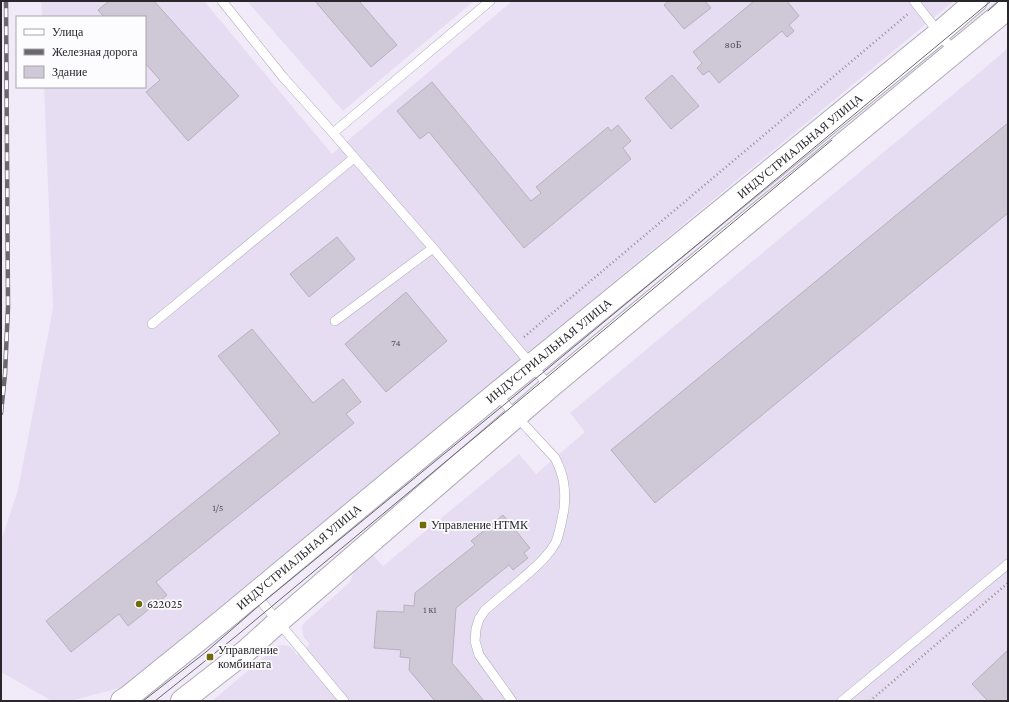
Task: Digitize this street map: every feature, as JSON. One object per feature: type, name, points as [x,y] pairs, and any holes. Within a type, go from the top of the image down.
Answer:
[{"type":"main road","name":"ИНДУСТРИАЛЬНАЯ УЛИЦА","points":[[122,701],[255,594],[496,394],[939,33],[976,1]]},
{"type":"main road","points":[[182,701],[246,651],[550,387],[1008,8]]},
{"type":"lane","points":[[222,1],[283,77],[433,248],[550,387]]},
{"type":"lane","points":[[333,133],[490,1]]},
{"type":"lane","points":[[916,4],[955,52]]},
{"type":"lane","points":[[152,324],[354,158]]},
{"type":"lane","points":[[335,321],[433,248]]},
{"type":"lane","points":[[496,394],[554,458],[564,480],[565,496],[557,540],[546,557],[485,610],[479,619],[476,629],[475,641],[479,655],[512,701]]},
{"type":"lane","points":[[842,701],[1008,564]]},
{"type":"lane","points":[[255,594],[344,701]]},
{"type":"path","points":[[514,345],[916,4]]},
{"type":"path","points":[[870,701],[1008,583]]},
{"type":"shaded area","points":[[41,1],[204,1],[332,154],[512,1],[954,1],[123,687],[71,701],[52,701],[1,672],[1,541],[18,490],[53,308],[44,88],[146,88],[146,16],[42,16]]},
{"type":"shaded area","points":[[247,1],[474,1],[343,111]]},
{"type":"shaded area","points":[[1008,48],[1008,701],[212,701],[277,646],[289,646],[297,655],[310,644],[304,638],[302,626],[304,623],[348,584],[355,568],[373,555],[383,566],[519,454],[536,474],[585,432],[570,413]]},
{"type":"building","points":[[109,1],[154,1],[239,96],[188,141],[146,92],[160,80],[146,64],[146,16],[103,16],[98,10]]},
{"type":"building","points":[[315,1],[359,1],[397,45],[371,67]]},
{"type":"building","points":[[669,1],[705,1],[711,8],[684,29],[664,5]]},
{"type":"building","points":[[754,1],[787,1],[799,16],[789,25],[794,31],[787,37],[782,31],[719,83],[709,71],[703,75],[697,68],[702,63],[693,52]]},
{"type":"building","points":[[672,75],[699,106],[671,129],[645,98]]},
{"type":"building","points":[[432,82],[531,201],[541,193],[536,187],[608,127],[611,131],[618,125],[631,141],[623,148],[631,159],[524,248],[429,132],[420,139],[397,111]]},
{"type":"building","points":[[1008,123],[1008,213],[655,503],[611,450]]},
{"type":"building","points":[[337,237],[355,259],[309,297],[290,274]]},
{"type":"building","points":[[406,292],[447,341],[386,392],[345,344]]},
{"type":"building","points":[[252,329],[313,403],[343,379],[361,402],[346,414],[354,423],[156,582],[167,595],[128,626],[119,614],[71,652],[46,621],[280,433],[218,356]]},
{"type":"building","points":[[503,515],[530,548],[524,553],[528,558],[513,570],[509,565],[456,608],[452,663],[484,701],[435,701],[409,670],[410,658],[400,657],[401,650],[374,648],[377,611],[404,612],[404,605],[414,606],[415,593],[475,545],[471,541]]},
{"type":"building","points":[[1008,650],[1008,701],[988,701],[972,684]]},
{"type":"tram line","points":[[143,701],[206,652],[262,603],[505,404],[991,1]]},
{"type":"tram line","points":[[988,11],[999,1]]},
{"type":"tram line","points":[[155,701],[235,637],[832,140]]},
{"type":"railway","points":[[1,413],[5,374],[8,307],[6,1]]},
{"type":"place","name":"Управление НТМК","points":[[423,525]]},
{"type":"place","name":"622025","points":[[139,604]]},
{"type":"place","name":"Управление комбината","points":[[210,657]]}]
